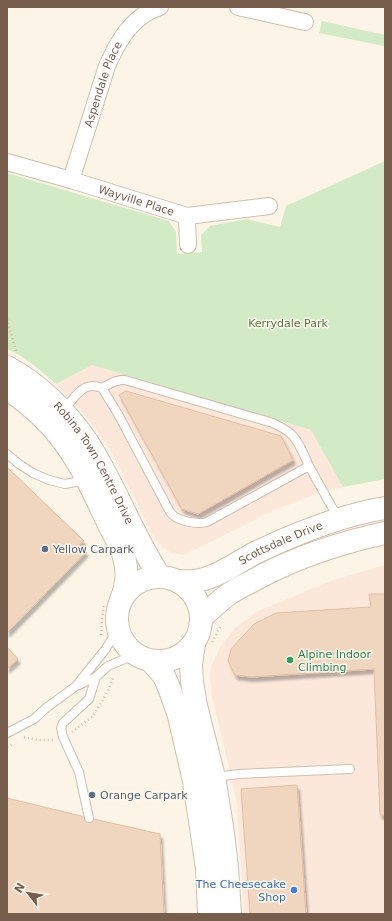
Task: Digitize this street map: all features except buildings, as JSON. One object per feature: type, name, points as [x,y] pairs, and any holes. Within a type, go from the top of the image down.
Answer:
[{"type":"street","name":"Aspendale Place","points":[[71,180],[107,66],[115,48],[123,34],[134,23],[144,15],[160,7]]},
{"type":"street","points":[[238,7],[304,22]]},
{"type":"street","name":"Wayville Place","points":[[7,162],[187,216],[270,206]]},
{"type":"street","points":[[187,216],[188,245]]},
{"type":"street","name":"Robina Town Centre Drive","points":[[7,367],[28,380],[53,400],[57,419],[72,453],[87,479],[120,546],[125,561],[126,580],[125,591],[121,600]]},
{"type":"street","name":"Robina Town Centre Drive","points":[[7,389],[35,410],[57,419],[88,443],[149,559],[169,579]]},
{"type":"street","name":"Scottsdale Drive","points":[[169,579],[201,580],[219,573],[256,552],[293,536],[338,520],[385,508]]},
{"type":"street","name":"Scottsdale Drive","points":[[201,618],[230,593],[289,562],[352,540],[385,533]]},
{"type":"street","points":[[209,914],[204,779],[192,682],[192,665],[201,645],[199,631],[201,618],[195,596],[188,588],[169,579],[148,578],[137,583],[128,590],[121,600],[117,625],[120,636],[126,645],[134,653],[147,660],[164,676],[170,690],[204,779],[224,847],[230,914]]},
{"type":"street","points":[[147,660],[163,661],[175,658],[201,645]]},
{"type":"lane","points":[[102,388],[116,381],[125,380],[273,423],[281,427],[290,433],[295,439],[338,520]]},
{"type":"lane","points":[[57,419],[81,390],[92,385],[102,388],[118,414],[173,517],[196,524],[207,522],[309,466]]},
{"type":"lane","points":[[7,454],[19,464],[49,480],[65,484],[87,479]]},
{"type":"lane","points":[[76,686],[105,650],[113,637],[117,625]]},
{"type":"lane","points":[[7,733],[34,719],[46,708],[76,686],[96,677],[108,666],[127,658],[147,660]]},
{"type":"lane","points":[[89,818],[79,772],[63,737],[61,728],[63,723],[89,699],[96,677]]},
{"type":"lane","points":[[204,779],[239,774],[350,769]]},
{"type":"path","points":[[201,645],[222,624]]},
{"type":"shaded area","points":[[92,365],[312,430],[343,487],[319,493],[277,509],[184,555],[171,553],[162,547],[153,536],[112,453],[80,409],[56,384]]},
{"type":"shaded area","points":[[385,565],[385,914],[244,914],[237,805],[212,696],[210,680],[211,666],[221,646],[236,627],[256,612],[333,580]]},
{"type":"green space","points":[[322,21],[385,35],[385,47],[319,33]]},
{"type":"green space","name":"Kerrydale Park","points":[[385,161],[385,479],[343,487],[311,430],[92,365],[56,384],[27,360],[7,349],[7,173],[169,221],[176,232],[177,254],[202,252],[201,235],[210,226],[247,219],[280,227],[286,206]]},
{"type":"place","name":"Yellow Carpark","points":[[45,549]]},
{"type":"place","name":"Alpine Indoor Climbing","points":[[290,660]]},
{"type":"place","name":"Orange Carpark","points":[[92,795]]},
{"type":"place","name":"The Cheesecake Shop","points":[[294,890]]}]
